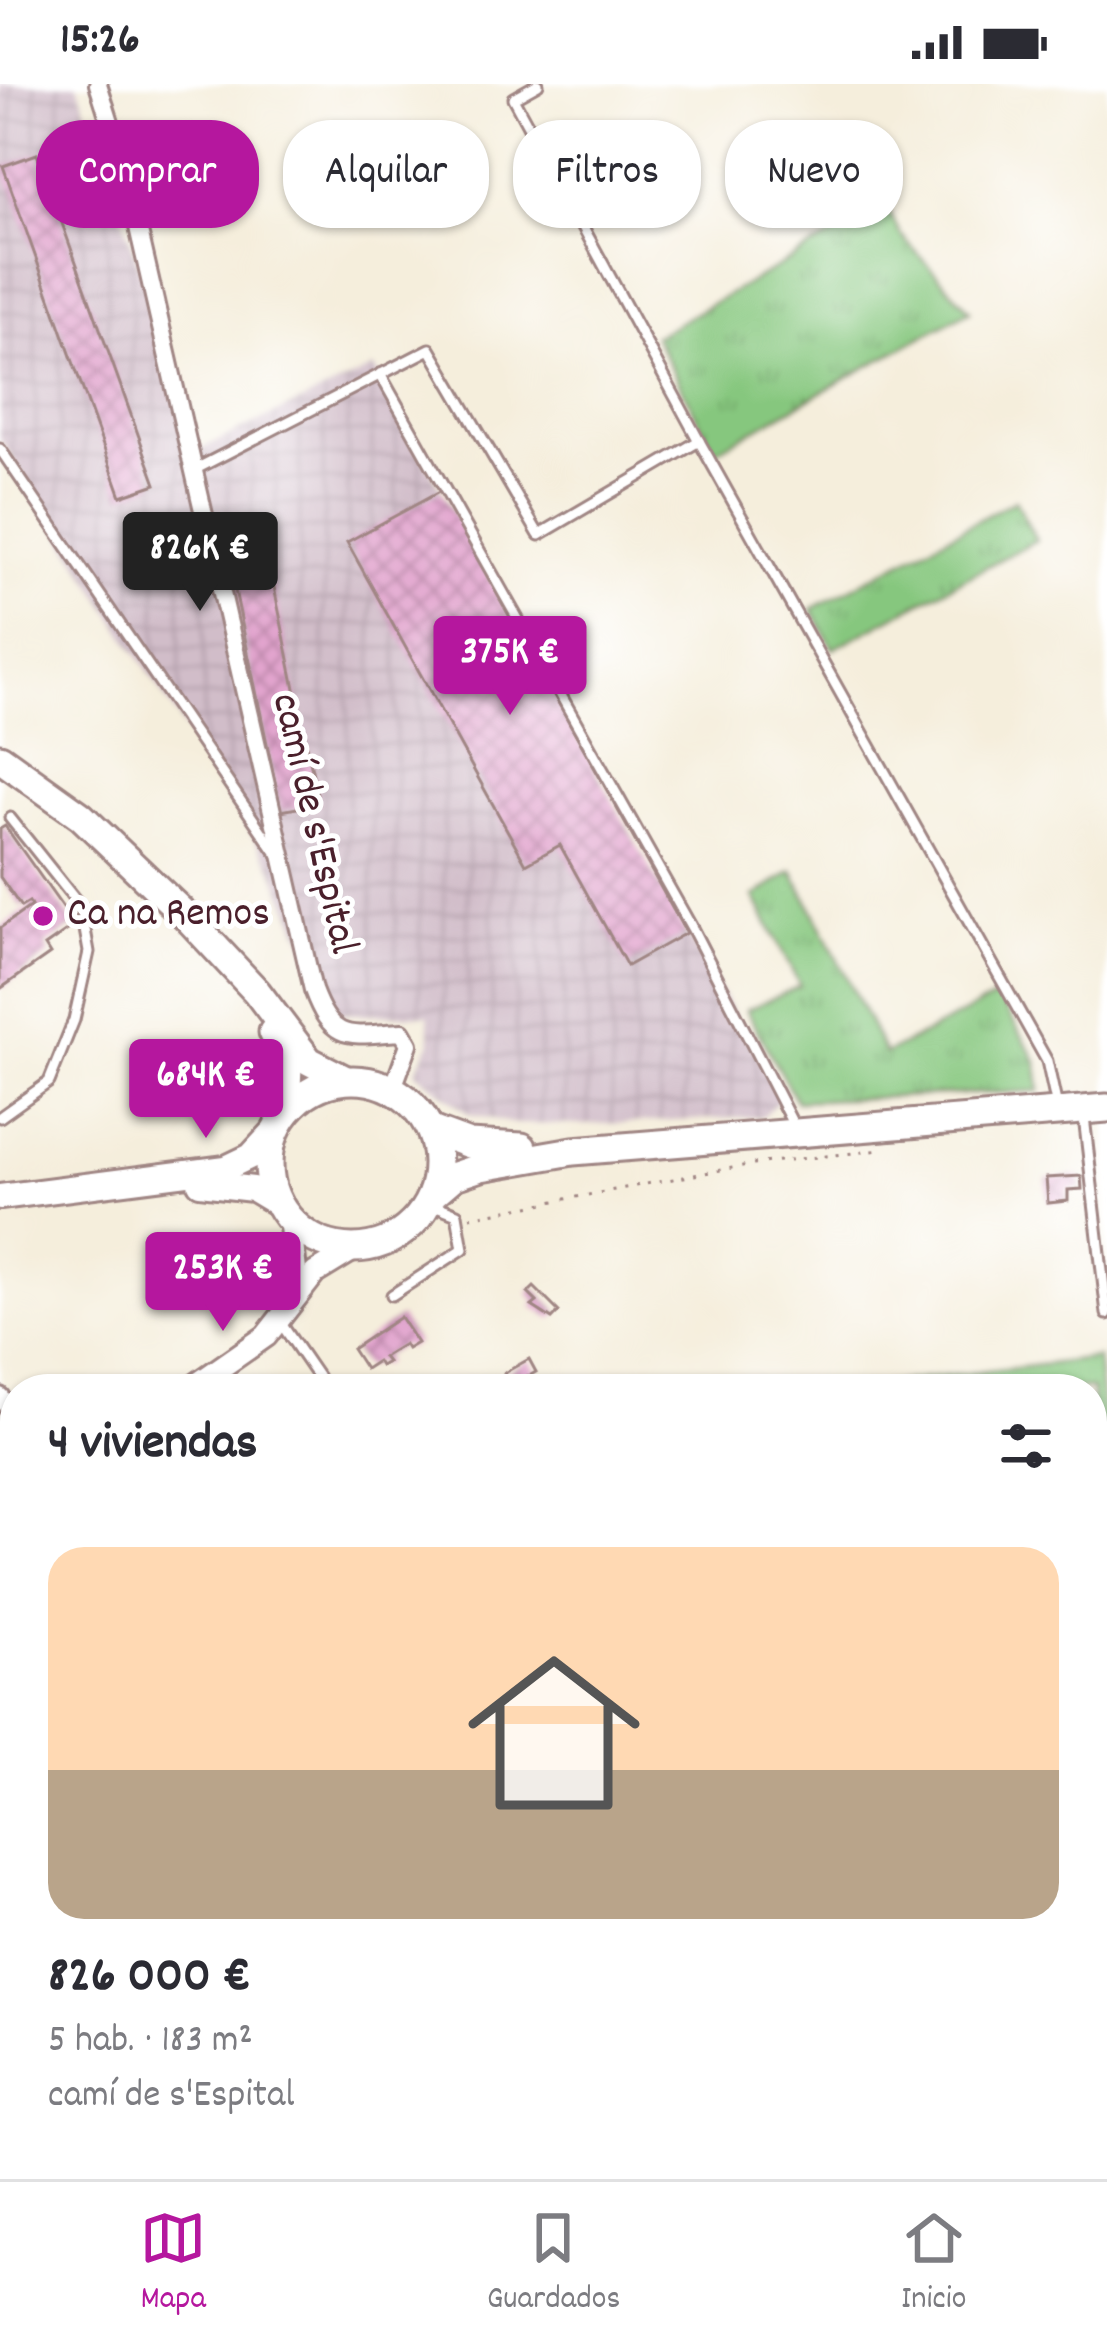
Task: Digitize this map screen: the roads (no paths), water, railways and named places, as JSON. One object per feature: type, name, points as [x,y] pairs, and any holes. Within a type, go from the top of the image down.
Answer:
[{"type":"main road","points":[[0,758],[82,816],[187,917],[309,1061],[344,1079],[393,1088],[431,1130],[438,1162],[430,1198]]},
{"type":"main road","points":[[244,981],[285,1054],[281,1120],[268,1164],[284,1213]]},
{"type":"main road","points":[[0,1197],[162,1180],[226,1168],[251,1156],[317,1087],[344,1079]]},
{"type":"main road","points":[[162,1180],[235,1184],[332,1246],[356,1248],[401,1234],[454,1176],[482,1167],[573,1151],[1083,1110]]},
{"type":"main road","points":[[431,1130],[481,1145],[573,1151]]},
{"type":"street","name":"camí de s'Espital","points":[[98,84],[115,129],[325,1023],[351,1034],[402,1032],[409,1044],[393,1088]]},
{"type":"street","points":[[282,1319],[296,1276],[284,1213]]},
{"type":"street","points":[[210,1374],[282,1319],[315,1273],[356,1248]]},
{"type":"lane","points":[[538,84],[513,98],[1047,1061],[1083,1110],[1107,1314]]},
{"type":"lane","points":[[194,470],[430,349],[539,535],[699,440]]},
{"type":"lane","points":[[380,374],[692,928],[798,1133]]},
{"type":"lane","points":[[0,449],[284,864]]},
{"type":"lane","points":[[0,1117],[49,1082],[74,1020],[89,952],[81,907],[10,818]]},
{"type":"lane","points":[[392,1295],[463,1249],[459,1219],[430,1198]]},
{"type":"lane","points":[[282,1319],[317,1374]]},
{"type":"place","name":"Ca na Remos","points":[[43,916]]}]
